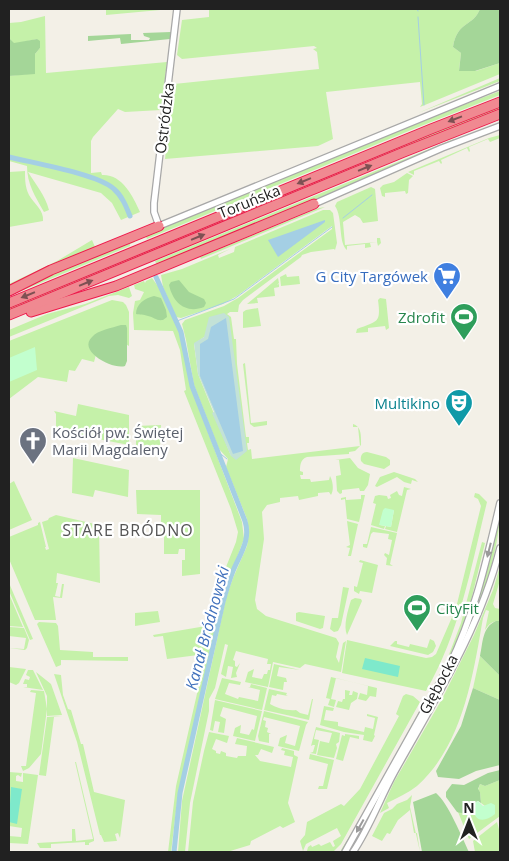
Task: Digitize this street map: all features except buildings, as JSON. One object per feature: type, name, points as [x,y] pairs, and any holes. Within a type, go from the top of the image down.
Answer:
[{"type":"highway","name":"Toruńska","points":[[9,303],[500,102]]},
{"type":"highway","name":"Toruńska","points":[[9,317],[142,260],[500,114]]},
{"type":"highway","points":[[9,317],[105,290],[314,204]]},
{"type":"highway","points":[[9,291],[51,270],[159,226]]},
{"type":"street","name":"Ostródzka","points":[[159,226],[154,207],[176,9]]},
{"type":"street","name":"Toruńska","points":[[159,226],[500,86]]},
{"type":"street","points":[[314,204],[450,145],[500,126]]},
{"type":"street","name":"Głębocka","points":[[345,852],[449,666],[462,638],[482,578],[500,503]]},
{"type":"street","name":"Głębocka","points":[[353,852],[373,817],[389,782],[438,697],[471,633],[491,584],[500,548]]},
{"type":"green space","points":[[106,9],[171,9],[106,15]]},
{"type":"green space","points":[[209,9],[480,9],[473,19],[461,28],[455,39],[453,47],[461,53],[459,70],[476,71],[500,63],[500,74],[420,107],[422,104],[420,82],[326,92],[333,139],[318,146],[165,159],[174,84],[319,69],[317,52],[313,49],[317,48],[314,46],[182,59],[177,55],[182,20],[209,17]]},
{"type":"green space","points":[[480,9],[498,9],[500,12],[500,63],[475,71],[459,71],[461,53],[453,47],[455,39],[461,28],[477,15]]},
{"type":"green space","points":[[45,16],[46,73],[167,62],[161,110],[125,112],[118,109],[91,141],[91,173],[101,172],[102,175],[115,178],[121,182],[134,199],[140,212],[121,220],[112,203],[101,193],[28,172],[43,195],[49,210],[44,212],[30,184],[27,172],[27,166],[9,161],[9,76],[35,73],[35,54],[40,48],[37,39],[14,44],[9,38],[9,23]]},
{"type":"green space","points":[[171,32],[170,39],[121,44],[120,38],[88,41],[88,36],[131,34],[131,40],[149,40],[150,38],[144,36],[143,33]]},
{"type":"green space","points":[[9,38],[14,43],[37,39],[40,41],[40,48],[35,54],[35,74],[9,76]]},
{"type":"green space","points":[[500,78],[500,81],[418,113]]},
{"type":"green space","points":[[500,91],[500,95],[147,239],[145,235],[429,118]]},
{"type":"green space","points":[[500,107],[500,109],[9,310],[9,308]]},
{"type":"green space","points":[[500,135],[500,138],[490,142],[488,139],[469,147],[469,152],[467,148],[441,160],[441,164],[439,161],[414,171],[414,175],[408,172],[489,138]]},
{"type":"green space","points":[[454,139],[368,178],[157,265],[155,261]]},
{"type":"green space","points":[[25,171],[28,192],[40,210],[43,221],[9,227],[9,172]]},
{"type":"green space","points":[[407,173],[413,176],[409,180],[408,193],[406,194],[405,191],[385,193],[385,197],[382,196],[380,188],[383,185],[394,182]]},
{"type":"green space","points":[[371,187],[375,189],[378,221],[363,223],[355,215],[343,222],[345,245],[377,242],[370,243],[371,247],[365,248],[365,244],[347,246],[347,250],[342,242],[339,217],[335,206],[337,202]]},
{"type":"green space","points":[[325,207],[201,259],[200,257],[319,208]]},
{"type":"green space","points":[[323,210],[330,210],[333,213],[337,243],[335,250],[311,252],[302,255],[243,300],[239,305],[238,312],[227,314],[231,317],[234,339],[236,339],[237,364],[246,437],[249,437],[249,443],[247,443],[248,450],[251,449],[252,459],[360,446],[355,451],[349,452],[349,454],[307,457],[302,461],[300,471],[303,472],[303,475],[300,475],[301,479],[310,479],[311,482],[329,480],[330,476],[333,486],[331,495],[329,492],[318,493],[318,496],[299,500],[298,496],[280,498],[280,502],[267,505],[262,512],[264,539],[255,600],[257,609],[266,616],[336,638],[339,643],[336,657],[339,663],[343,643],[346,641],[341,672],[305,664],[300,668],[273,662],[268,687],[245,682],[248,672],[254,669],[252,677],[262,679],[264,674],[267,674],[271,664],[267,664],[268,659],[236,651],[233,660],[235,661],[235,666],[237,667],[240,663],[236,673],[237,677],[231,678],[233,667],[228,666],[226,677],[221,674],[228,645],[225,644],[215,688],[209,699],[209,711],[190,803],[185,852],[178,852],[182,801],[226,598],[247,546],[249,532],[247,519],[226,467],[228,459],[219,449],[194,385],[182,324],[185,320],[224,306],[238,298],[332,229],[332,226],[237,296],[223,304],[181,318],[176,317],[163,287],[161,275],[182,269],[230,249],[218,255],[219,258],[234,252],[235,247]],"holes":[[[204,337],[231,456],[198,374],[194,344]]]},
{"type":"green space","points":[[131,233],[9,287],[9,284],[57,261],[92,240],[95,247]]},
{"type":"green space","points":[[377,238],[380,238],[381,243],[378,246]]},
{"type":"green space","points":[[134,240],[135,242],[130,244],[130,246],[9,296],[9,293]]},
{"type":"green space","points":[[286,274],[287,277],[299,276],[300,284],[281,286],[280,277]]},
{"type":"green space","points":[[152,278],[160,289],[179,331],[190,385],[242,522],[244,539],[223,594],[178,795],[171,852],[168,852],[176,786],[206,654],[167,659],[163,636],[154,637],[153,635],[212,625],[227,572],[224,572],[238,532],[231,509],[184,391],[186,390],[180,350],[173,331],[134,330],[133,313],[135,301],[140,300],[144,292],[135,289],[134,285],[144,281],[145,283]]},
{"type":"green space","points":[[278,278],[279,283],[277,285],[279,284],[279,287],[274,288],[275,296],[257,298],[258,303],[247,304]]},
{"type":"green space","points":[[179,280],[189,292],[204,299],[206,303],[204,307],[197,309],[186,308],[177,302],[169,285],[171,282]]},
{"type":"green space","points":[[129,287],[132,296],[129,298],[118,295],[109,296],[9,337],[9,330],[47,314],[85,304]]},
{"type":"green space","points":[[154,296],[161,298],[166,310],[167,317],[163,320],[136,314],[136,310],[142,302]]},
{"type":"green space","points":[[380,298],[386,299],[389,328],[386,330],[385,326],[368,328],[368,332],[356,333],[357,329],[376,320],[379,313],[378,300]]},
{"type":"green space","points":[[112,300],[123,302],[129,312],[129,346],[116,338],[98,347],[94,362],[82,359],[75,371],[69,370],[67,382],[38,377],[9,399],[9,341]]},
{"type":"green space","points":[[258,308],[261,326],[243,328],[243,312]]},
{"type":"green space","points":[[126,325],[127,328],[127,361],[125,366],[105,362],[98,358],[89,348],[89,342],[92,337],[105,329]]},
{"type":"green space","points":[[35,347],[37,370],[9,382],[9,358]]},
{"type":"green space","points":[[245,363],[251,423],[267,421],[267,425],[254,427],[250,424],[243,364]]},
{"type":"green space","points":[[78,404],[129,415],[129,445],[56,431],[56,414],[54,411],[76,416]]},
{"type":"green space","points":[[161,425],[160,447],[136,446],[136,426]]},
{"type":"green space","points":[[358,427],[360,432],[360,446]]},
{"type":"green space","points":[[367,452],[386,457],[390,460],[390,465],[384,469],[364,464],[361,461],[361,456]]},
{"type":"green space","points":[[73,458],[129,470],[128,497],[95,490],[93,497],[72,493]]},
{"type":"green space","points":[[350,458],[358,468],[370,474],[368,485],[364,491],[360,491],[359,488],[342,490],[340,494],[337,491],[336,476],[341,475],[339,460],[335,460]]},
{"type":"green space","points":[[394,472],[415,479],[418,482],[412,480],[411,484],[397,477],[377,487],[375,486],[380,477]]},
{"type":"green space","points":[[14,481],[32,520],[9,530],[9,484]]},
{"type":"green space","points":[[404,487],[411,489],[407,490],[397,532],[385,529],[386,526],[391,527],[394,510],[380,525],[385,526],[384,529],[371,525],[376,504],[373,503],[375,496],[387,496],[388,499],[391,498],[390,495],[397,491],[402,496]]},
{"type":"green space","points":[[136,490],[200,490],[200,574],[182,576],[182,560],[185,560],[185,549],[179,549],[178,554],[164,554],[164,536],[161,535],[161,515],[137,514]]},
{"type":"green space","points":[[475,493],[479,494],[487,502],[470,575],[448,646],[426,691],[342,673],[347,640],[426,658],[436,654],[456,608],[481,506],[478,499],[474,497]]},
{"type":"green space","points":[[361,495],[365,495],[359,522],[347,519],[345,499],[341,500],[341,498],[346,497],[346,500],[361,499]]},
{"type":"green space","points":[[385,508],[394,510],[391,527],[379,525]]},
{"type":"green space","points":[[500,514],[487,583],[472,618],[484,579]]},
{"type":"green space","points":[[56,515],[99,525],[100,583],[57,573],[56,583],[58,583],[55,596],[60,597],[62,584],[64,584],[62,598],[53,597],[56,620],[35,620],[9,559],[9,537],[38,525],[40,522],[46,550],[49,549],[42,522]]},
{"type":"green space","points":[[347,521],[358,524],[351,556],[348,556],[350,548],[346,547],[350,545]]},
{"type":"green space","points":[[371,527],[397,533],[390,564],[393,566],[386,565],[387,558],[384,555],[385,553],[389,555],[392,540],[388,539],[389,534],[373,532],[367,548],[363,547],[363,544],[367,544]]},
{"type":"green space","points":[[482,542],[485,543],[468,613],[458,640],[446,662],[461,623]]},
{"type":"green space","points":[[360,560],[378,565],[372,593],[360,591],[359,594],[354,591],[354,586],[357,587],[363,563],[359,562]]},
{"type":"green space","points":[[500,566],[500,580],[493,604],[495,608],[500,609],[500,621],[491,623],[485,630],[489,611],[486,610],[470,685],[455,730],[433,769],[417,786],[387,803],[389,808],[380,813],[394,782],[442,699],[474,635],[493,590]]},
{"type":"green space","points":[[9,583],[33,639],[30,640],[9,591]]},
{"type":"green space","points":[[343,587],[349,588],[341,625],[338,631],[334,632],[330,629],[332,618],[338,618]]},
{"type":"green space","points":[[9,594],[23,627],[9,626]]},
{"type":"green space","points":[[355,598],[362,601],[347,635],[347,613],[351,600]]},
{"type":"green space","points":[[158,611],[160,622],[135,626],[135,613]]},
{"type":"green space","points":[[296,613],[325,616],[323,628],[320,629],[296,621]]},
{"type":"green space","points":[[496,621],[500,621],[500,676],[480,656],[486,631]]},
{"type":"green space","points":[[39,622],[56,623],[58,626],[60,650],[93,652],[93,657],[128,657],[128,661],[61,660],[61,665],[56,667],[37,624]]},
{"type":"green space","points":[[10,627],[24,628],[29,640],[25,650],[9,648],[24,649],[26,638],[9,636]]},
{"type":"green space","points":[[430,639],[434,641],[436,646],[433,652],[428,655],[390,646],[397,641],[397,644],[409,647],[410,644],[427,648]]},
{"type":"green space","points":[[480,656],[500,676],[500,700],[473,688]]},
{"type":"green space","points":[[365,658],[400,666],[398,677],[362,669]]},
{"type":"green space","points":[[274,664],[300,670],[279,667],[277,676],[286,678],[287,682],[284,682],[283,690],[269,687]]},
{"type":"green space","points":[[9,667],[26,669],[16,685],[9,682]]},
{"type":"green space","points":[[28,670],[33,670],[43,690],[23,687],[27,687],[27,684],[23,684],[25,679],[29,680],[30,677],[26,675]]},
{"type":"green space","points":[[36,672],[51,684],[62,715],[47,716],[47,696]]},
{"type":"green space","points":[[54,674],[61,675],[63,695],[68,709],[71,710],[81,744],[83,744],[94,792],[125,800],[120,838],[118,833],[115,834],[117,841],[104,842],[100,835],[77,742]]},
{"type":"green space","points":[[331,677],[336,678],[331,699],[336,700],[334,707],[328,705],[330,699],[326,698]]},
{"type":"green space","points":[[222,678],[241,682],[240,685],[229,683],[225,694],[238,699],[239,697],[258,701],[260,690],[248,687],[251,684],[267,688],[262,710],[215,699]]},
{"type":"green space","points":[[368,686],[377,688],[376,697],[370,696],[366,701],[358,699],[360,693],[367,695]]},
{"type":"green space","points":[[473,688],[500,700],[500,765],[476,771],[459,779],[438,777],[436,771],[461,726]]},
{"type":"green space","points":[[269,689],[287,693],[286,695],[288,696],[272,695],[270,704],[308,715],[313,699],[309,720],[264,710]]},
{"type":"green space","points":[[31,690],[44,691],[47,709],[41,754],[29,768],[23,771],[21,766],[26,766],[36,693],[30,692]]},
{"type":"green space","points":[[345,690],[350,691],[349,695],[352,695],[353,691],[358,693],[357,699],[351,703],[349,710],[336,707],[338,701],[342,702],[345,699]]},
{"type":"green space","points":[[406,694],[413,696],[420,702],[341,844],[333,852],[307,851],[311,845],[312,847],[319,844],[321,846],[330,842],[333,847],[335,846],[333,841],[341,836],[337,828],[306,844],[303,851],[300,841],[305,835],[307,822],[341,804],[344,806],[360,789],[399,716],[396,714],[403,696]]},
{"type":"green space","points":[[215,700],[262,711],[255,741],[233,736],[235,728],[241,725],[240,733],[249,735],[252,729],[254,730],[257,716],[223,707],[220,716],[226,719],[224,733],[218,732],[220,722],[215,721],[213,731],[210,730]]},
{"type":"green space","points":[[324,706],[334,708],[333,711],[326,710],[324,720],[338,722],[338,726],[364,732],[365,727],[373,729],[375,718],[367,716],[367,714],[378,717],[375,736],[372,742],[363,740],[364,735],[344,732],[320,725]]},
{"type":"green space","points":[[420,710],[421,711],[370,801]]},
{"type":"green space","points":[[264,711],[308,722],[299,751],[278,746],[280,738],[287,735],[285,743],[295,746],[300,726],[264,717],[263,720],[266,721],[265,727],[268,728],[267,732],[271,734],[269,734],[269,743],[259,741],[258,736]]},
{"type":"green space","points":[[62,716],[54,717],[46,776],[39,775],[47,717]]},
{"type":"green space","points":[[316,727],[340,733],[334,758],[317,755],[320,741],[329,743],[332,733],[316,730],[314,739],[319,740],[316,754],[310,753],[313,752],[315,745],[311,746]]},
{"type":"green space","points":[[209,732],[229,736],[227,743],[216,739],[212,749],[216,753],[220,754],[221,751],[226,753],[226,756],[237,758],[238,756],[246,756],[247,746],[235,744],[237,738],[274,747],[272,753],[261,749],[258,755],[255,755],[260,761],[291,767],[293,757],[284,755],[285,751],[281,750],[282,748],[294,751],[294,755],[298,757],[288,803],[295,822],[283,828],[280,826],[251,841],[250,845],[227,852],[188,852],[193,802]]},
{"type":"green space","points":[[345,734],[359,736],[359,739],[350,737],[343,761],[336,759],[342,735],[345,736]]},
{"type":"green space","points":[[310,754],[334,760],[327,789],[318,789],[319,786],[323,786],[328,764],[309,759]]},
{"type":"green space","points":[[75,762],[94,841],[89,843],[89,845],[85,845],[85,842],[51,844],[51,848],[40,848],[37,843],[72,841],[72,829],[75,829],[76,841],[93,839]]},
{"type":"green space","points":[[500,770],[500,780],[485,786],[480,784],[478,789],[481,803],[478,801],[474,803],[473,809],[469,811],[464,813],[457,812],[446,797],[446,792],[452,784],[464,785],[488,773]]},
{"type":"green space","points":[[9,772],[22,773],[21,777],[16,776],[16,781],[23,782],[23,773],[38,775],[28,844],[9,843],[9,836],[21,837],[22,828],[9,826]]},
{"type":"green space","points":[[500,780],[500,816],[469,839],[458,812],[469,812],[473,809],[473,814],[485,806],[481,803],[478,790],[480,784],[485,786]]},
{"type":"green space","points":[[11,787],[22,789],[17,824],[9,822]]},
{"type":"green space","points":[[436,793],[450,812],[469,852],[422,852],[413,802]]},
{"type":"green space","points":[[412,795],[410,807],[416,833],[414,833],[410,810],[398,820],[390,834],[387,833],[382,841],[372,836],[384,813],[407,800]]},
{"type":"green space","points":[[478,801],[483,806],[491,803],[495,805],[495,814],[482,820],[476,817],[474,814],[474,803]]},
{"type":"green space","points":[[359,821],[342,851],[341,850]]},
{"type":"green space","points":[[497,822],[500,833],[500,852],[475,852],[473,841]]},
{"type":"shaded area","points":[[325,220],[325,222],[278,257],[268,240]]},
{"type":"shaded area","points":[[224,313],[229,317],[247,451],[236,460],[231,456],[212,413],[214,412],[198,374],[194,343],[204,337],[209,317]]},
{"type":"shaded area","points":[[226,318],[243,451],[233,454],[200,376],[200,344],[208,339],[211,327]]},
{"type":"waterway","points":[[418,17],[424,105]]},
{"type":"waterway","name":"Kanał Bródnowski","points":[[9,157],[80,174],[106,184],[119,195],[130,216]]},
{"type":"waterway","points":[[343,218],[372,195]]},
{"type":"waterway","points":[[177,321],[234,299],[332,227]]},
{"type":"waterway","name":"Kanał Bródnowski","points":[[156,277],[181,332],[192,386],[245,521],[247,534],[223,602],[180,793],[174,852]]},
{"type":"waterway","name":"Kanał Bródnowski","points":[[217,451],[227,459]]},
{"type":"place","name":"G City Targówek","points":[[447,300]]},
{"type":"place","name":"Zdrofit","points":[[464,341]]},
{"type":"place","name":"Multikino","points":[[459,427]]},
{"type":"place","name":"Kościół pw. Świętej Marii Magdaleny","points":[[33,465]]},
{"type":"place","name":"CityFit","points":[[417,632]]},
{"type":"district","name":"STARE BRÓDNO","points":[[128,530]]}]
